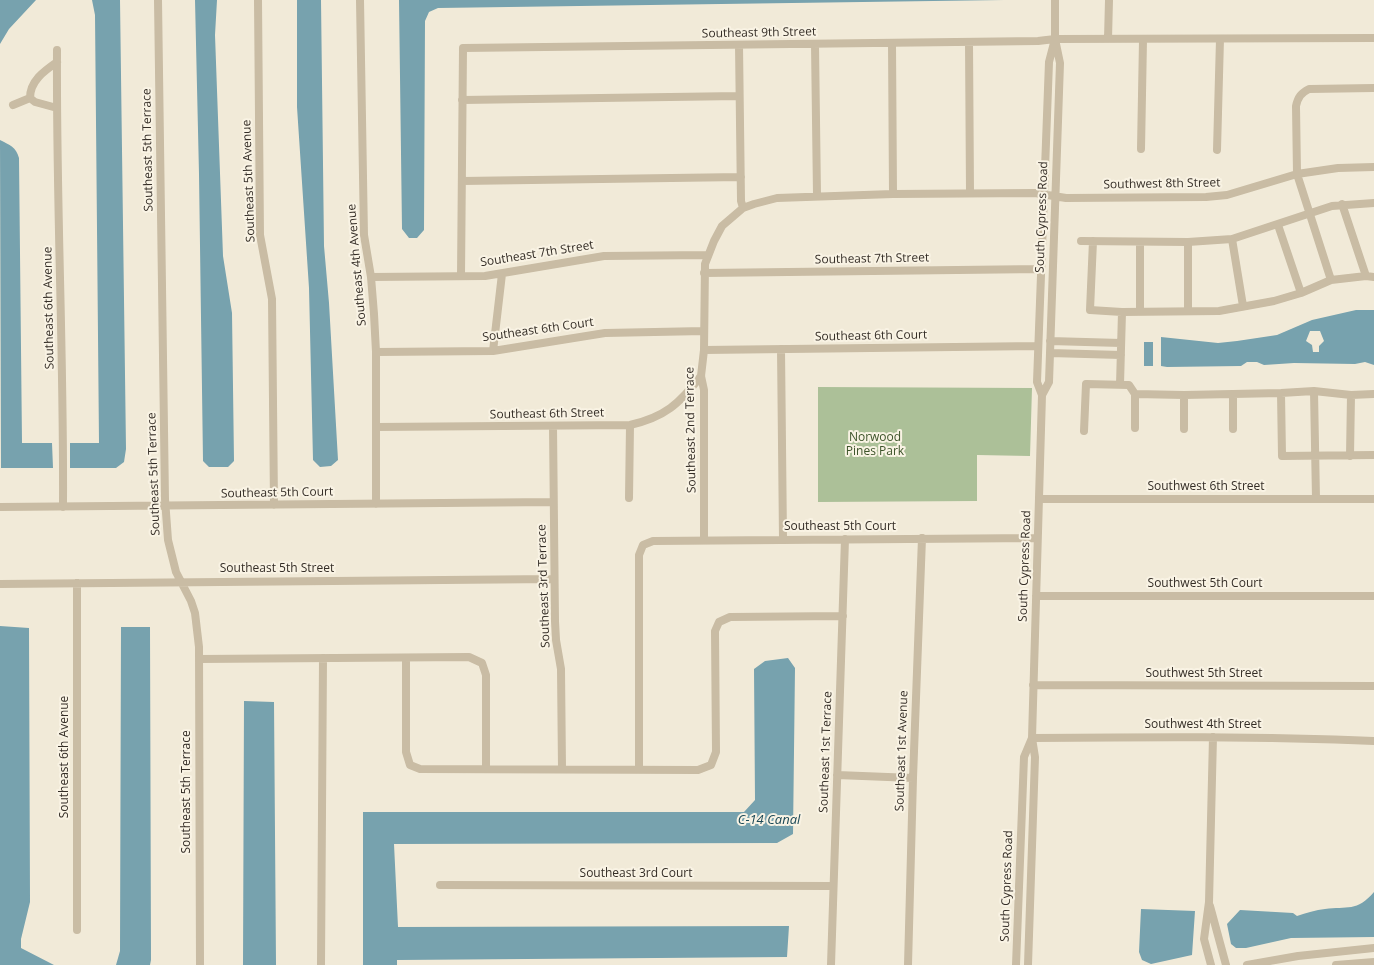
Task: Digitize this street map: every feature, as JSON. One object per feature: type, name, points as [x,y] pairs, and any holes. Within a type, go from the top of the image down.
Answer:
[{"type":"street","name":"Southeast 5th Terrace","points":[[158,0],[165,506],[168,540],[176,572],[190,598],[195,613],[199,647],[200,965]]},
{"type":"street","name":"Southeast 5th Avenue","points":[[258,0],[260,235],[272,299],[274,505]]},
{"type":"street","name":"Southeast 4th Avenue","points":[[360,0],[364,229],[366,252],[371,276],[376,352],[376,504]]},
{"type":"street","name":"South Cypress Road","points":[[1042,395],[1049,382],[1060,63],[1055,39],[1055,0]]},
{"type":"street","points":[[1108,39],[1109,0]]},
{"type":"street","name":"Southeast 9th Street","points":[[462,100],[463,48],[1038,41],[1055,39],[1143,40],[1374,38]]},
{"type":"street","name":"South Cypress Road","points":[[1028,965],[1035,757],[1032,738],[1033,685],[1042,395],[1037,382],[1038,346],[1049,62],[1055,39]]},
{"type":"street","points":[[1217,150],[1220,39]]},
{"type":"street","points":[[1141,148],[1143,40]]},
{"type":"street","points":[[968,42],[970,193]]},
{"type":"street","points":[[892,43],[893,194]]},
{"type":"street","points":[[815,44],[817,196]]},
{"type":"street","points":[[739,45],[741,201],[743,208]]},
{"type":"street","name":"Southeast 6th Avenue","points":[[57,50],[63,507]]},
{"type":"street","points":[[30,98],[32,86],[44,71],[57,62]]},
{"type":"street","points":[[1331,280],[1297,174],[1296,106],[1298,98],[1303,92],[1309,89],[1374,88]]},
{"type":"street","points":[[461,276],[462,100],[739,96]]},
{"type":"street","points":[[13,105],[30,98]]},
{"type":"street","points":[[30,98],[35,102],[57,108]]},
{"type":"street","name":"Southwest 8th Street","points":[[743,208],[777,198],[893,194],[1035,193],[1066,198],[1213,196],[1227,195],[1297,174],[1338,168],[1374,167]]},
{"type":"street","points":[[462,180],[741,178]]},
{"type":"street","points":[[1082,241],[1188,242],[1232,240],[1332,206],[1342,204],[1374,203]]},
{"type":"street","points":[[1093,241],[1090,310],[1122,312],[1219,311],[1274,301],[1301,293],[1331,280],[1370,276],[1342,204]]},
{"type":"street","name":"Southeast 2nd Terrace","points":[[704,540],[704,390],[701,376],[704,350],[704,273],[708,255],[722,226],[743,208]]},
{"type":"street","points":[[1278,225],[1301,293]]},
{"type":"street","points":[[1232,240],[1243,306]]},
{"type":"street","points":[[1140,242],[1140,312]]},
{"type":"street","points":[[1188,242],[1188,311]]},
{"type":"street","name":"Southeast 7th Street","points":[[371,276],[461,276],[502,274],[604,256],[708,255]]},
{"type":"street","name":"Southeast 7th Street","points":[[704,273],[1041,269]]},
{"type":"street","points":[[493,351],[502,274]]},
{"type":"street","points":[[1120,385],[1122,312]]},
{"type":"street","name":"Southeast 6th Court","points":[[376,352],[493,351],[605,333],[704,331]]},
{"type":"street","points":[[1050,341],[1121,343]]},
{"type":"street","name":"Southeast 6th Court","points":[[704,350],[1038,346]]},
{"type":"street","points":[[781,348],[783,539]]},
{"type":"street","points":[[1050,353],[1121,356]]},
{"type":"street","name":"Southeast 6th Street","points":[[376,427],[630,425],[647,421],[663,414],[686,395],[701,376]]},
{"type":"street","points":[[1084,431],[1086,384],[1129,385],[1135,394],[1135,428]]},
{"type":"street","points":[[1135,394],[1184,395],[1314,391],[1351,395],[1374,394]]},
{"type":"street","points":[[1314,391],[1316,499]]},
{"type":"street","points":[[1281,393],[1282,456],[1374,455]]},
{"type":"street","points":[[1233,429],[1234,394]]},
{"type":"street","points":[[1184,395],[1184,429]]},
{"type":"street","points":[[1350,456],[1351,395]]},
{"type":"street","points":[[629,498],[630,425]]},
{"type":"street","name":"Southeast 3rd Terrace","points":[[553,426],[554,579],[556,640],[561,669],[562,770]]},
{"type":"street","name":"Southwest 6th Street","points":[[1038,500],[1374,499]]},
{"type":"street","name":"Southeast 5th Court","points":[[0,507],[554,502]]},
{"type":"street","name":"Southeast 1st Avenue","points":[[908,965],[922,538]]},
{"type":"street","name":"Southeast 5th Court","points":[[639,770],[639,555],[643,545],[654,541],[704,540],[1037,538]]},
{"type":"street","name":"Southeast 1st Terrace","points":[[831,965],[845,539]]},
{"type":"street","name":"Southeast 5th Street","points":[[0,584],[554,579]]},
{"type":"street","name":"Southeast 6th Avenue","points":[[76,930],[77,583]]},
{"type":"street","name":"Southwest 5th Court","points":[[1036,596],[1374,596]]},
{"type":"street","points":[[406,658],[406,752],[410,765],[423,770],[698,770],[711,765],[716,752],[715,632],[719,622],[730,617],[843,616]]},
{"type":"street","points":[[199,659],[469,657],[482,663],[486,675],[486,770]]},
{"type":"street","points":[[321,965],[323,658]]},
{"type":"street","name":"Southwest 5th Street","points":[[1033,685],[1374,686]]},
{"type":"street","points":[[1212,965],[1204,939],[1209,902],[1213,737]]},
{"type":"street","name":"Southwest 4th Street","points":[[1032,738],[1213,737],[1374,741]]},
{"type":"street","name":"South Cypress Road","points":[[1016,965],[1024,757],[1032,738]]},
{"type":"street","points":[[837,775],[913,778]]},
{"type":"street","name":"Southeast 3rd Court","points":[[440,885],[833,886]]},
{"type":"street","points":[[1209,902],[1226,965]]},
{"type":"street","points":[[1246,965],[1298,956],[1374,948]]},
{"type":"street","points":[[1336,965],[1374,962]]},
{"type":"green space","name":"Norwood Pines Park","points":[[818,387],[1032,388],[1030,456],[977,455],[977,501],[818,502]]},
{"type":"water","points":[[0,0],[36,0],[9,29],[0,44]]},
{"type":"water","points":[[92,0],[120,0],[126,449],[124,462],[116,468],[70,468],[70,443],[99,443],[95,15]]},
{"type":"water","points":[[195,0],[217,0],[215,35],[223,256],[232,313],[234,461],[228,467],[209,467],[203,461]]},
{"type":"water","points":[[297,0],[321,0],[324,246],[329,303],[338,460],[331,466],[320,467],[313,460],[309,288],[297,107]]},
{"type":"water","points":[[399,0],[1004,0],[438,8],[429,12],[425,21],[424,230],[417,238],[409,238],[402,229]]},
{"type":"water","points":[[0,140],[10,145],[18,154],[19,158],[22,443],[52,443],[53,468],[1,468]]},
{"type":"water","points":[[1356,310],[1374,310],[1374,365],[1365,362],[1355,364],[1294,363],[1264,365],[1257,362],[1247,362],[1241,366],[1161,366],[1161,337],[1218,343],[1237,341],[1277,335],[1312,320]],"holes":[[[1310,331],[1320,331],[1324,341],[1319,346],[1319,352],[1313,352],[1312,345],[1306,341]]]},
{"type":"water","points":[[1144,342],[1153,342],[1153,366],[1144,366]]},
{"type":"water","points":[[0,626],[29,628],[30,902],[21,939],[21,948],[54,965],[0,965]]},
{"type":"water","points":[[121,627],[150,627],[150,965],[116,965],[120,951]]},
{"type":"water","name":"C-14 Canal","points":[[788,658],[795,668],[793,834],[777,843],[394,844],[398,927],[789,926],[787,957],[397,960],[397,965],[363,965],[363,812],[744,812],[755,800],[754,669],[765,661]]},
{"type":"water","points":[[244,701],[274,702],[276,965],[243,965]]},
{"type":"water","points":[[1374,892],[1374,937],[1291,938],[1246,948],[1236,948],[1231,944],[1227,924],[1240,910],[1293,913],[1297,916],[1322,909],[1351,907],[1362,903]]},
{"type":"water","points":[[1141,909],[1195,911],[1192,955],[1151,964],[1142,960],[1139,952]]}]
